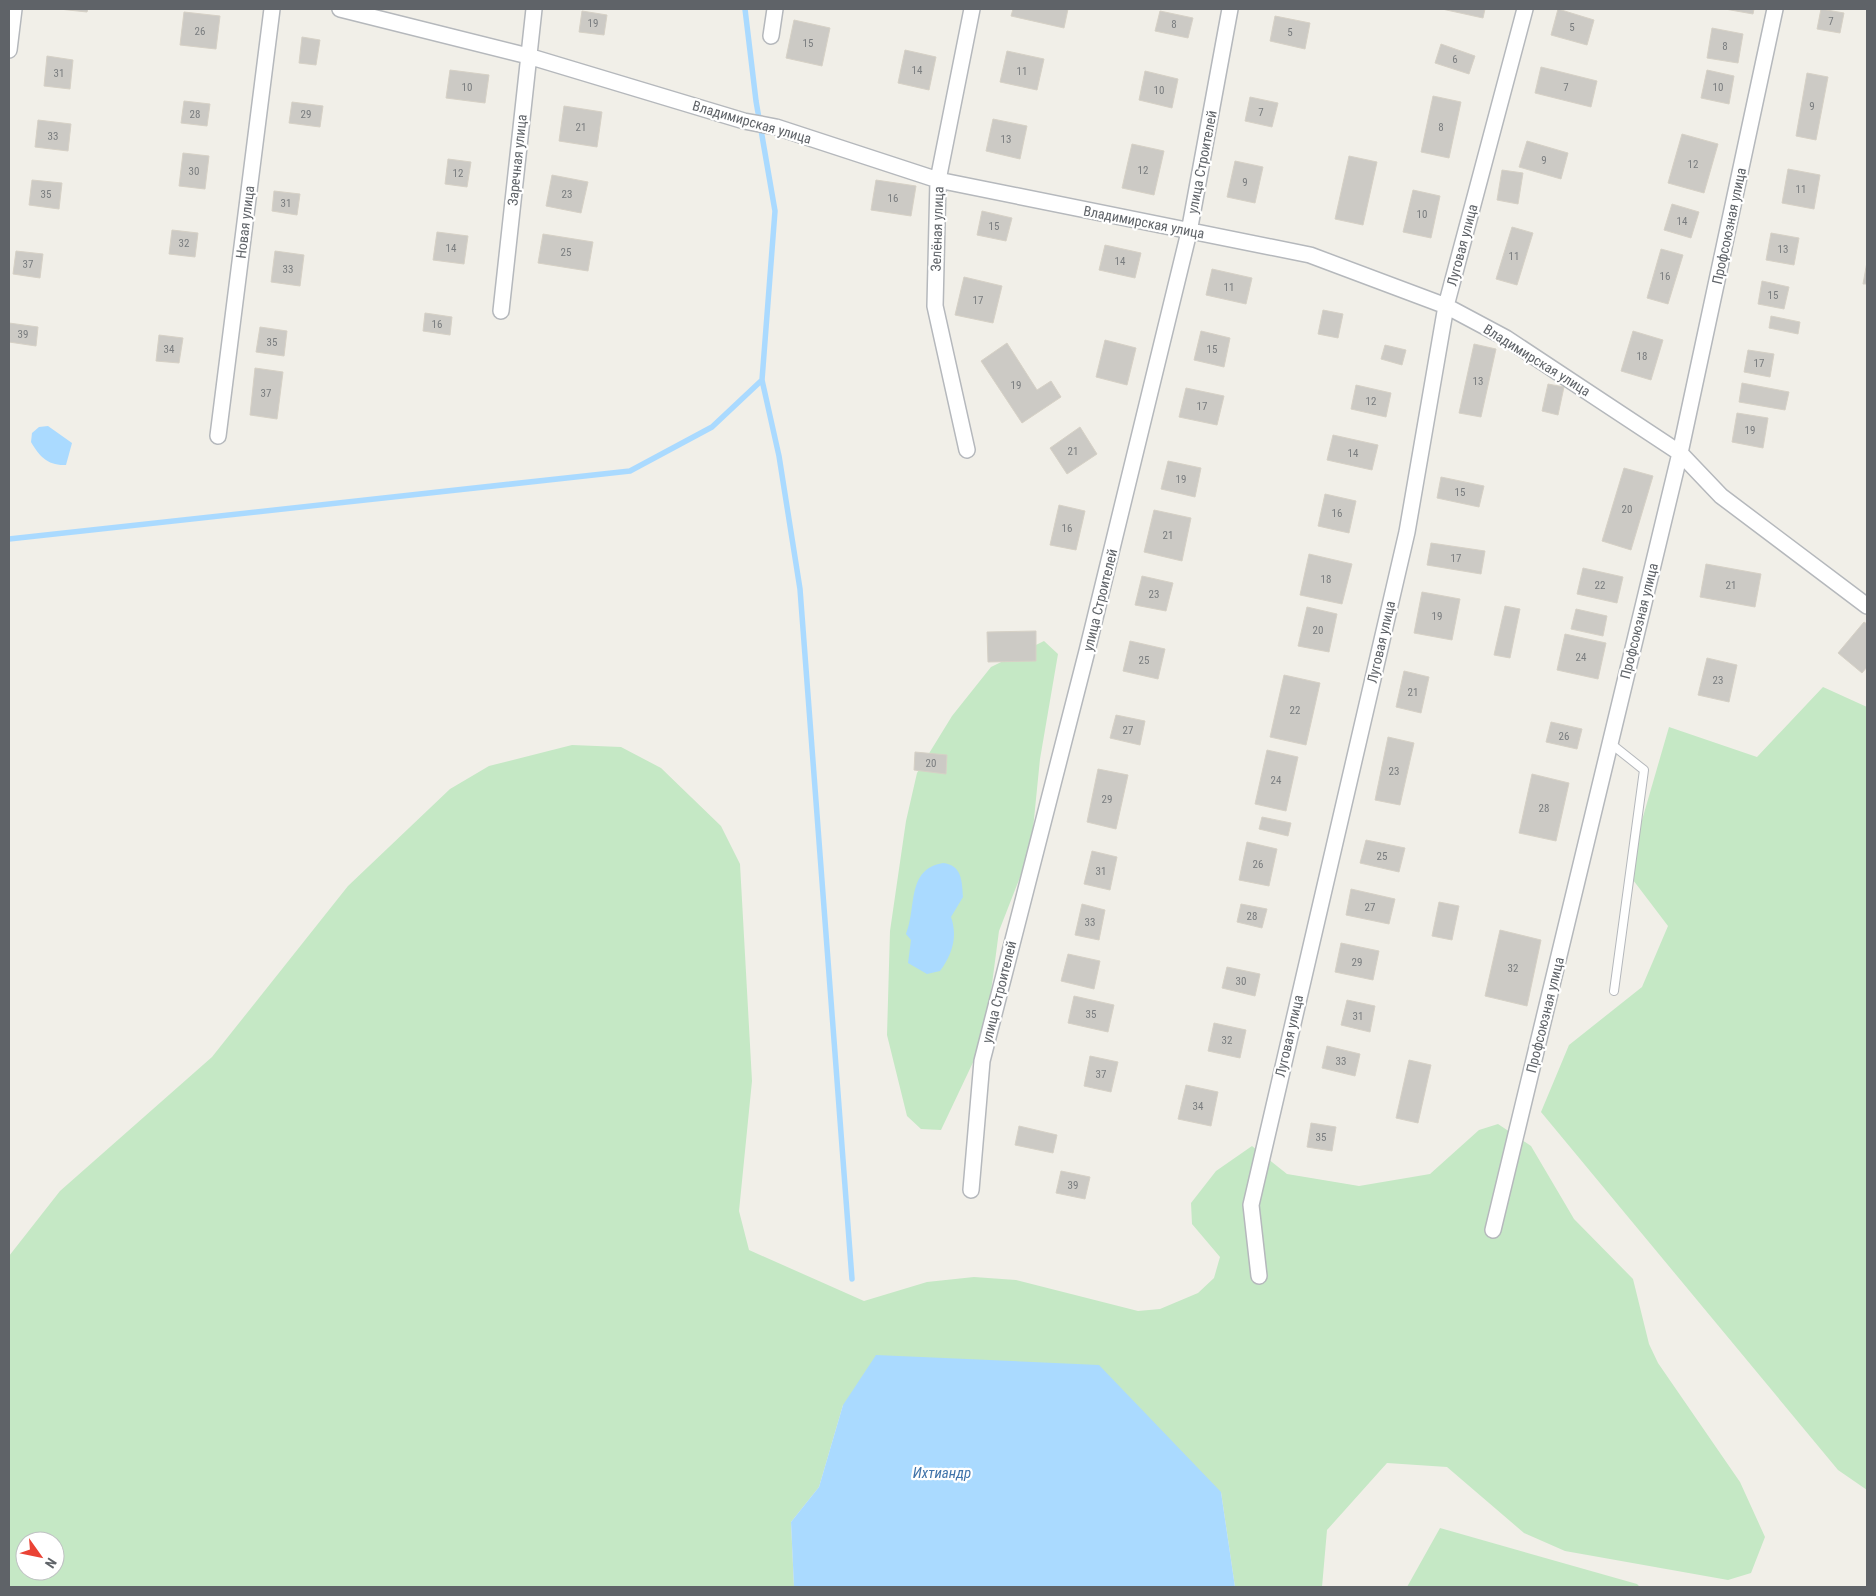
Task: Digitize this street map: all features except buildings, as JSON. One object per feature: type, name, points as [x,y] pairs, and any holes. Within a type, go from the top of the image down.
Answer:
[{"type":"street","points":[[9,50],[14,9]]},
{"type":"street","name":"Новая улица","points":[[218,436],[272,9]]},
{"type":"street","name":"Владимирская улица","points":[[340,9],[528,56],[744,121],[776,127],[938,180],[1310,255],[1446,306],[1506,338],[1680,453],[1722,496],[1867,606]]},
{"type":"street","name":"Заречная улица","points":[[501,311],[534,9]]},
{"type":"street","points":[[771,36],[775,9]]},
{"type":"street","name":"Зелёная улица","points":[[967,450],[935,306],[938,180],[972,9]]},
{"type":"street","name":"улица Строителей","points":[[971,1190],[982,1061],[1087,651],[1189,232],[1230,9]]},
{"type":"street","name":"Луговая улица","points":[[1259,1276],[1251,1205],[1407,532],[1446,306],[1526,9]]},
{"type":"street","name":"Профсоюзная улица","points":[[1493,1230],[1680,453],[1775,9]]},
{"type":"lane","points":[[1610,743],[1644,770],[1614,991]]},
{"type":"green space","points":[[1044,641],[1058,654],[1040,759],[1031,849],[999,931],[985,1037],[941,1130],[921,1129],[907,1116],[887,1035],[890,931],[906,821],[917,773],[952,716],[991,667]]},
{"type":"green space","points":[[1823,687],[1867,707],[1867,1490],[1838,1470],[1541,1112],[1569,1045],[1642,987],[1668,926],[1627,872],[1669,727],[1757,757]]},
{"type":"green space","points":[[572,745],[621,747],[661,768],[721,826],[740,864],[752,1081],[739,1211],[749,1250],[864,1301],[927,1282],[974,1277],[1016,1280],[1138,1311],[1160,1309],[1198,1293],[1214,1278],[1220,1257],[1192,1224],[1191,1203],[1216,1171],[1252,1146],[1287,1174],[1359,1186],[1430,1174],[1479,1130],[1498,1124],[1531,1146],[1574,1219],[1633,1279],[1649,1344],[1658,1363],[1740,1482],[1765,1537],[1751,1573],[1728,1580],[1565,1551],[1524,1533],[1447,1467],[1387,1463],[1327,1530],[1322,1587],[1235,1587],[1221,1492],[843,1405],[819,1487],[791,1522],[794,1587],[9,1587],[9,1256],[60,1191],[212,1057],[348,886],[450,789],[489,766]]},
{"type":"green space","points":[[1440,1528],[1637,1584],[1640,1587],[1407,1587]]},
{"type":"water","points":[[48,426],[72,443],[66,465],[49,462],[37,452],[31,442],[32,433],[39,427]]},
{"type":"water","points":[[943,863],[954,867],[960,875],[963,897],[951,917],[954,939],[948,959],[940,971],[927,974],[908,963],[911,940],[906,934],[918,881],[923,873],[931,867]]},
{"type":"water","name":"Ихтиандр","points":[[876,1355],[1099,1365],[1221,1492],[1235,1587],[794,1587],[791,1522],[819,1487],[843,1405]]},
{"type":"waterway","points":[[745,9],[756,101],[775,211],[762,380],[779,456],[800,589],[852,1279]]},
{"type":"waterway","points":[[9,539],[630,471],[712,427],[762,380]]}]
